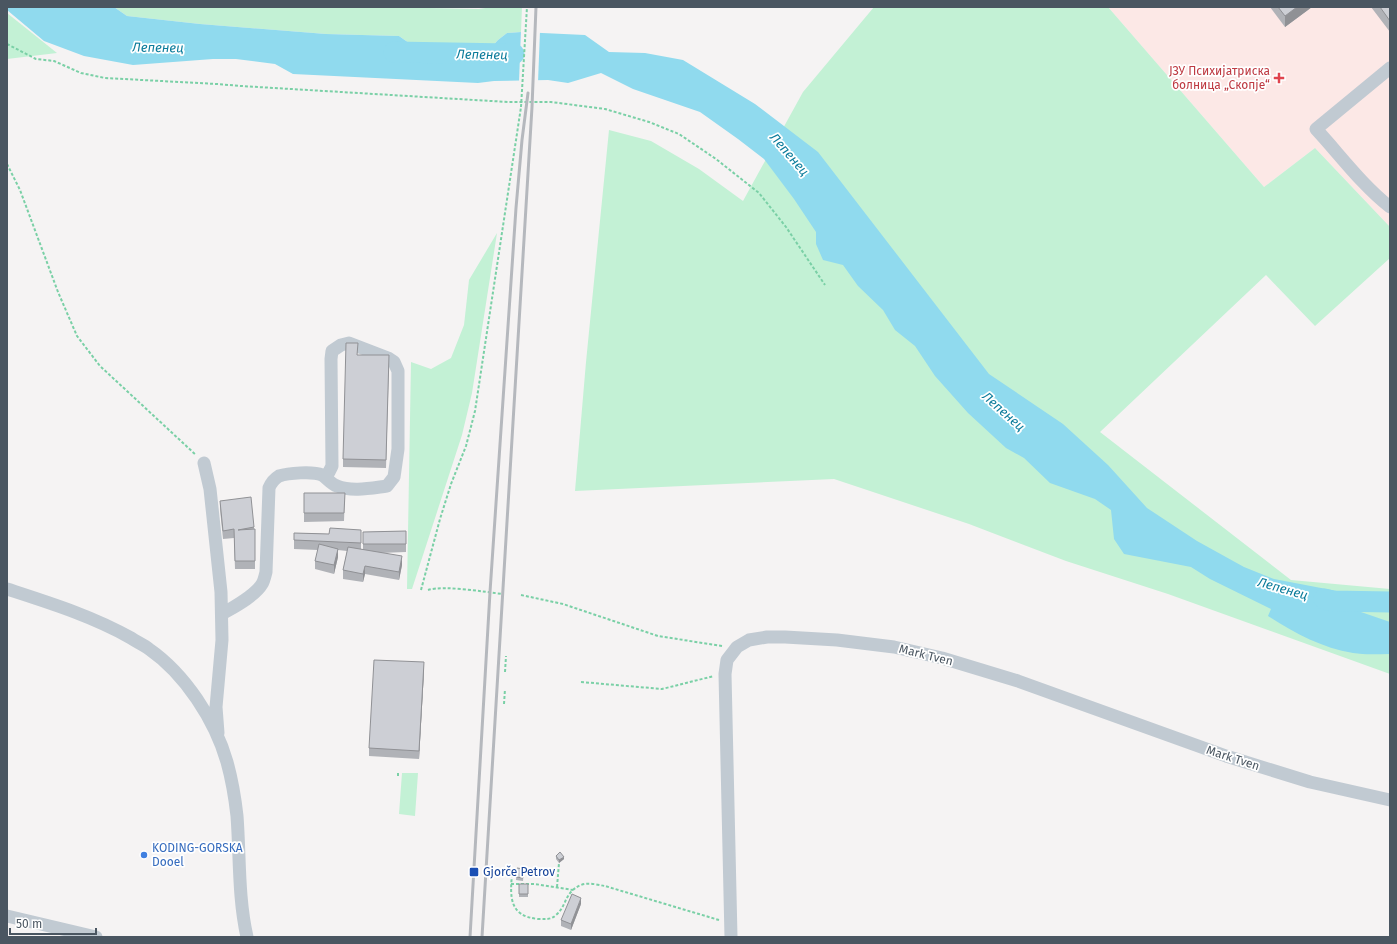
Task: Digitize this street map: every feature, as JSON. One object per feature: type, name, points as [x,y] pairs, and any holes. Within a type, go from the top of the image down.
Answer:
[{"type":"street","points":[[1390,68],[1316,129],[1362,180],[1382,201],[1390,207]]},
{"type":"street","points":[[222,614],[237,606],[262,584],[266,572],[269,488],[271,482],[285,474],[316,473],[324,476],[336,486],[372,488],[387,486],[394,477],[398,449],[398,371],[394,362],[388,358],[349,343],[341,345],[332,351],[332,466],[329,472],[324,476]]},
{"type":"street","points":[[204,463],[210,489],[221,592],[222,640],[216,707],[219,741]]},
{"type":"street","points":[[7,589],[82,614],[114,628],[149,649],[173,670],[193,692],[219,741],[227,761],[237,816],[240,891],[243,919],[247,937]]},
{"type":"street","name":"Mark Tven","points":[[737,647],[749,640],[767,637],[785,637],[837,640],[894,647],[942,658],[1018,682],[1226,756],[1310,782],[1390,800]]},
{"type":"street","points":[[731,930],[725,674],[727,660],[737,647]]},
{"type":"street","points":[[7,916],[57,933],[96,937]]},
{"type":"path","points":[[421,590],[440,519],[451,484],[466,446],[475,411],[522,107],[526,7]]},
{"type":"path","points":[[7,44],[36,59],[54,61],[81,73],[105,78],[486,100],[551,102],[605,108],[649,122],[679,134],[716,158],[759,193],[786,227],[825,285]]},
{"type":"path","points":[[7,164],[20,190],[58,292],[77,336],[100,366],[192,450],[204,463]]},
{"type":"path","points":[[428,590],[432,588],[454,589],[503,594]]},
{"type":"path","points":[[521,595],[563,604],[658,636],[712,646],[737,647]]},
{"type":"path","points":[[505,672],[506,656]]},
{"type":"path","points":[[581,682],[662,690],[725,674]]},
{"type":"path","points":[[504,704],[505,689]]},
{"type":"path","points":[[557,887],[559,863]]},
{"type":"path","points":[[504,874],[516,874]]},
{"type":"path","points":[[512,874],[510,896],[513,906],[519,912],[535,919],[551,919],[557,915],[567,897],[573,890],[582,885],[591,884],[606,886],[731,930]]},
{"type":"path","points":[[511,884],[535,884],[573,890]]},
{"type":"shaded area","name":"ЈЗУ Психијатриска болница „Скопје“","points":[[1108,7],[1390,7],[1390,227],[1315,148],[1264,187]]},
{"type":"green space","points":[[114,7],[380,7],[479,9],[492,7],[522,7],[521,32],[507,33],[498,40],[481,59],[433,60],[399,36],[326,34],[200,24],[127,16]]},
{"type":"green space","points":[[874,7],[1108,7],[1264,187],[1315,148],[1390,227],[1390,258],[1315,326],[1266,275],[1100,432],[1291,580],[1390,589],[1390,674],[1168,594],[1066,561],[969,524],[834,479],[575,491],[609,130],[651,141],[699,169],[743,201],[803,92]]},
{"type":"green space","points":[[7,13],[57,53],[7,59]]},
{"type":"green space","points":[[497,233],[472,393],[462,435],[412,589],[407,589],[411,362],[431,369],[451,358],[464,325],[469,280]]},
{"type":"green space","points":[[402,773],[418,773],[415,816],[399,814]]},
{"type":"water","points":[[7,7],[114,7],[127,16],[200,24],[326,34],[399,36],[433,60],[481,59],[498,40],[507,33],[521,32],[585,35],[609,52],[645,53],[683,60],[755,104],[818,152],[989,374],[1063,424],[1108,465],[1147,508],[1197,541],[1244,567],[1274,579],[1342,592],[1361,612],[1390,622],[1390,654],[1353,653],[1319,644],[1298,634],[1268,616],[1271,609],[1210,579],[1191,567],[1124,554],[1114,539],[1111,510],[1095,499],[1050,483],[1024,458],[1006,448],[968,413],[935,376],[915,346],[895,330],[883,310],[858,286],[843,265],[823,260],[816,244],[816,232],[794,199],[764,159],[700,112],[633,89],[601,73],[568,83],[548,80],[494,81],[478,83],[293,74],[275,64],[236,59],[213,59],[133,65],[84,56],[44,41],[7,10]]},
{"type":"pier","points":[[521,30],[540,31],[538,82],[519,82]]},
{"type":"building","points":[[1278,7],[1297,7],[1285,16]]},
{"type":"building","points":[[1380,7],[1390,7],[1390,21]]},
{"type":"building","points":[[346,343],[358,343],[357,355],[389,355],[386,460],[343,459]]},
{"type":"building","points":[[304,493],[345,493],[344,513],[304,513]]},
{"type":"building","points":[[251,497],[254,527],[238,530],[255,529],[255,561],[235,561],[234,529],[223,531],[220,501]]},
{"type":"building","points":[[330,528],[361,530],[361,543],[294,540],[294,533],[329,534]]},
{"type":"building","points":[[406,531],[406,544],[363,544],[363,532]]},
{"type":"building","points":[[319,544],[338,549],[334,565],[315,561]]},
{"type":"building","points":[[348,547],[402,556],[399,572],[365,566],[363,574],[343,570]]},
{"type":"building","points":[[374,660],[424,662],[419,751],[369,748]]},
{"type":"building","points":[[560,852],[564,857],[559,860],[556,856]]},
{"type":"building","points":[[517,868],[524,869],[523,878],[516,877]]},
{"type":"building","points":[[519,884],[528,884],[528,894],[519,894]]},
{"type":"building","points":[[572,894],[581,898],[571,924],[561,920]]},
{"type":"waterway","name":"Лепенец","points":[[394,52],[514,54]]},
{"type":"waterway","name":"Лепенец","points":[[1324,599],[1332,601],[1390,602]]},
{"type":"railway","points":[[482,937],[532,107],[536,7]]},
{"type":"railway","points":[[470,937],[490,592],[516,208],[528,93]]},
{"type":"place","name":"ЈЗУ Психијатриска болница „Скопје“","points":[[1279,78]]},
{"type":"place","name":"KODING-GORSKA Dooel","points":[[144,855]]},
{"type":"place","name":"Gjorče Petrov","points":[[474,872]]}]
